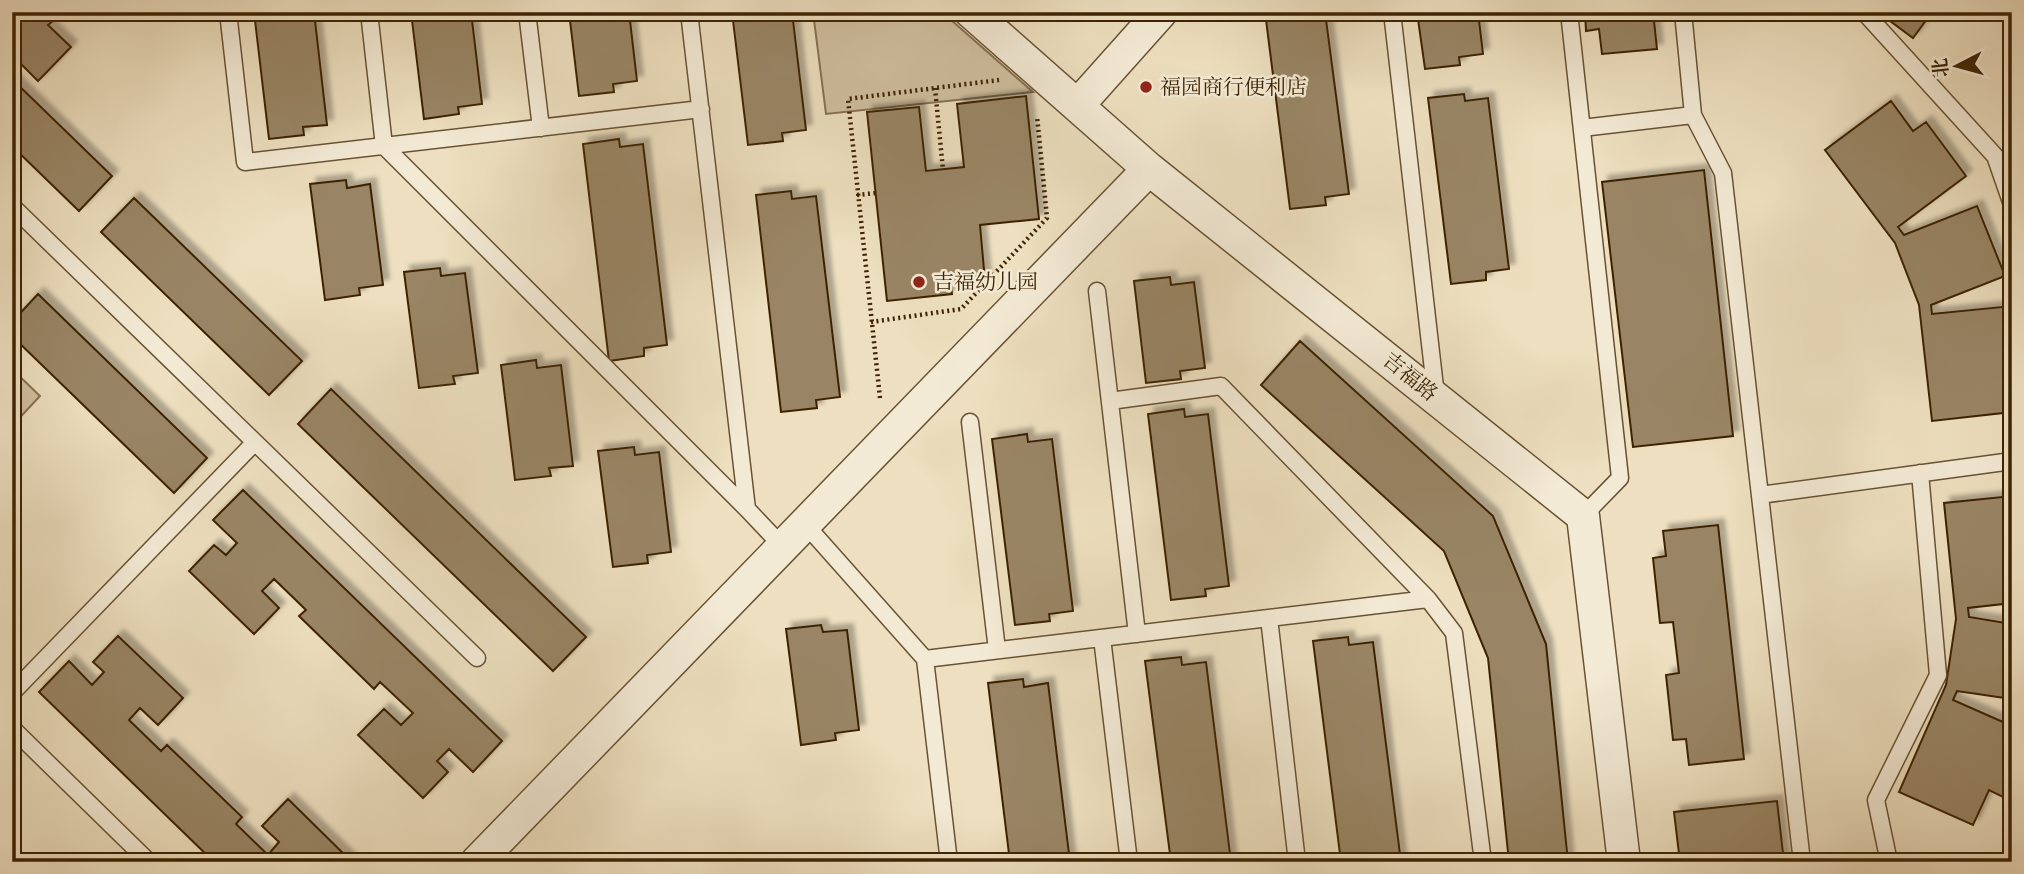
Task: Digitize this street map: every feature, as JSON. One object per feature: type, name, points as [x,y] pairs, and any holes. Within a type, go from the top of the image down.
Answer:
[{"type":"street","name":"吉福路","points":[[971,12],[1149,169],[1583,516]]},
{"type":"street","points":[[1078,105],[1161,12]]},
{"type":"street","points":[[477,862],[1149,169]]},
{"type":"street","points":[[1583,516],[1625,862]]},
{"type":"lane","points":[[228,12],[245,162],[701,109]]},
{"type":"lane","points":[[369,12],[384,146],[783,547]]},
{"type":"lane","points":[[527,12],[541,128]]},
{"type":"lane","points":[[689,12],[747,509]]},
{"type":"lane","points":[[1392,12],[1436,398]]},
{"type":"lane","points":[[1569,12],[1620,478],[1583,516]]},
{"type":"lane","points":[[1683,12],[1693,115],[1723,173],[1802,862]]},
{"type":"lane","points":[[1864,12],[1994,156],[2012,205]]},
{"type":"lane","points":[[1582,128],[1693,115]]},
{"type":"lane","points":[[12,206],[477,658]]},
{"type":"lane","points":[[1097,291],[1137,634]]},
{"type":"lane","points":[[1110,401],[1222,386],[1428,599],[1454,633],[1483,862]]},
{"type":"lane","points":[[971,422],[997,650]]},
{"type":"lane","points":[[12,693],[255,442]]},
{"type":"lane","points":[[1760,495],[2012,461]]},
{"type":"lane","points":[[1889,862],[1876,800],[1938,675],[1920,473]]},
{"type":"lane","points":[[805,524],[925,659],[948,862]]},
{"type":"lane","points":[[925,659],[1428,599]]},
{"type":"lane","points":[[1269,618],[1297,862]]},
{"type":"lane","points":[[1102,638],[1129,862]]},
{"type":"lane","points":[[12,728],[149,862]]},
{"type":"path","points":[[880,399],[848,99],[1011,79]]},
{"type":"path","points":[[935,88],[943,170]]},
{"type":"path","points":[[871,323],[961,309],[1047,218],[1037,111]]},
{"type":"path","points":[[857,195],[876,193]]},
{"type":"shaded area","points":[[813,12],[942,12],[1033,92],[826,114]]},
{"type":"shaded area","points":[[12,369],[40,396],[12,426]]},
{"type":"building","points":[[12,12],[46,12],[54,20],[48,25],[71,47],[38,81],[16,59],[12,63]]},
{"type":"building","points":[[254,12],[314,12],[327,125],[303,127],[304,135],[269,139]]},
{"type":"building","points":[[411,12],[471,12],[482,104],[458,107],[459,114],[424,119]]},
{"type":"building","points":[[569,12],[629,12],[637,81],[613,84],[614,92],[579,96]]},
{"type":"building","points":[[732,12],[792,12],[806,130],[782,133],[783,141],[748,145]]},
{"type":"building","points":[[1265,12],[1325,12],[1349,194],[1325,197],[1326,205],[1290,209]]},
{"type":"building","points":[[1417,12],[1478,12],[1483,54],[1459,57],[1460,65],[1425,69]]},
{"type":"building","points":[[1585,12],[1653,12],[1657,49],[1602,54],[1599,29],[1586,31]]},
{"type":"building","points":[[1878,12],[1932,12],[1913,38]]},
{"type":"building","points":[[12,79],[112,176],[79,211],[12,146]]},
{"type":"building","points":[[1464,94],[1465,101],[1488,98],[1509,269],[1486,272],[1486,280],[1451,284],[1428,98]]},
{"type":"building","points":[[1026,96],[1039,219],[980,225],[985,281],[951,284],[952,294],[887,301],[867,112],[919,107],[926,171],[964,167],[957,104]]},
{"type":"building","points":[[1891,101],[1913,131],[1926,122],[1966,176],[1898,227],[1904,235],[1977,206],[2005,276],[1931,305],[1932,314],[2012,306],[2012,374],[2008,374],[2012,412],[1932,421],[1919,305],[1895,243],[1825,150]]},
{"type":"building","points":[[619,139],[620,147],[643,144],[667,345],[644,348],[644,356],[609,361],[583,144]]},
{"type":"building","points":[[1704,170],[1733,436],[1633,447],[1602,182]]},
{"type":"building","points":[[346,180],[347,188],[370,184],[383,285],[359,288],[360,295],[325,300],[310,184]]},
{"type":"building","points":[[791,191],[792,199],[816,196],[840,397],[816,400],[817,408],[781,412],[756,195]]},
{"type":"building","points":[[134,198],[302,361],[269,395],[101,232]]},
{"type":"building","points":[[440,268],[441,276],[465,273],[478,373],[453,376],[455,384],[419,388],[404,272]]},
{"type":"building","points":[[1170,277],[1171,285],[1194,282],[1205,368],[1180,371],[1181,379],[1146,383],[1134,281]]},
{"type":"building","points":[[38,294],[207,458],[174,493],[12,336],[12,322]]},
{"type":"building","points":[[1300,341],[1493,516],[1546,644],[1568,862],[1509,862],[1488,658],[1444,551],[1261,385]]},
{"type":"building","points":[[536,360],[537,368],[561,365],[573,466],[549,468],[551,476],[515,480],[501,365]]},
{"type":"building","points":[[331,389],[586,637],[553,671],[298,424]]},
{"type":"building","points":[[1184,409],[1185,417],[1208,414],[1229,586],[1205,589],[1206,596],[1171,600],[1148,414]]},
{"type":"building","points":[[1027,434],[1028,442],[1052,439],[1073,611],[1049,614],[1050,621],[1015,625],[992,439]]},
{"type":"building","points":[[634,447],[635,455],[659,452],[671,552],[647,555],[648,563],[613,567],[598,451]]},
{"type":"building","points":[[243,490],[502,741],[473,772],[449,749],[437,761],[448,772],[423,798],[358,735],[384,709],[401,725],[413,713],[380,682],[374,689],[299,616],[306,610],[274,579],[262,591],[279,608],[254,634],[189,571],[214,545],[226,555],[237,543],[213,520]]},
{"type":"building","points":[[2012,496],[2012,603],[1968,608],[1969,617],[2012,624],[2012,699],[1957,691],[1953,700],[2012,726],[2012,777],[2003,797],[1989,790],[1973,825],[1899,792],[1946,685],[1956,619],[1944,503]]},
{"type":"building","points":[[1718,525],[1744,759],[1689,765],[1686,739],[1673,740],[1666,675],[1679,673],[1673,622],[1660,623],[1653,558],[1666,556],[1663,531]]},
{"type":"building","points":[[821,625],[823,632],[847,630],[859,730],[835,733],[836,740],[801,745],[786,629]]},
{"type":"building","points":[[118,636],[183,698],[158,725],[140,708],[129,720],[161,751],[167,745],[242,817],[236,824],[268,855],[279,842],[262,826],[288,799],[352,862],[214,862],[39,692],[69,661],[92,685],[104,672],[93,662]]},
{"type":"building","points":[[1348,637],[1349,645],[1373,642],[1401,862],[1341,862],[1313,641]]},
{"type":"building","points":[[1181,657],[1182,665],[1206,662],[1231,862],[1171,862],[1145,661]]},
{"type":"building","points":[[1023,679],[1024,687],[1048,683],[1070,862],[1010,862],[988,683]]},
{"type":"building","points":[[1777,801],[1784,862],[1680,862],[1674,812]]},
{"type":"place","name":"福园商行便利店","points":[[1146,87]]},
{"type":"place","name":"吉福幼儿园","points":[[919,282]]}]
